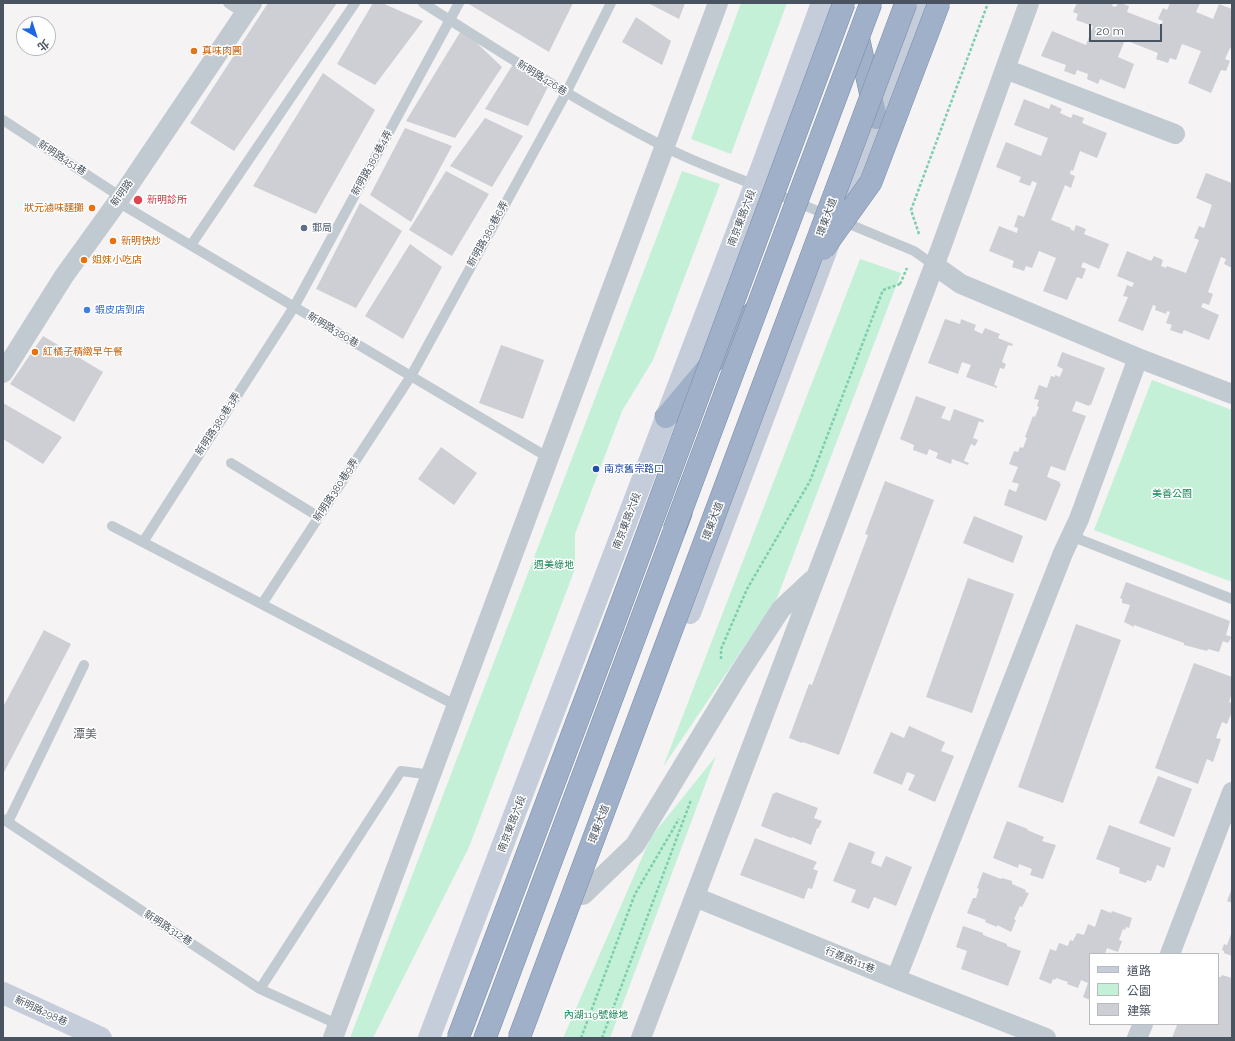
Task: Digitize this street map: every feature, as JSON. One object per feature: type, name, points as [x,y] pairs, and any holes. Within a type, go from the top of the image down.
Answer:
[{"type":"highway","points":[[458,1038],[613,626],[844,3]]},
{"type":"highway","points":[[613,626],[674,530],[872,3]]},
{"type":"highway","points":[[485,1038],[872,3]]},
{"type":"highway","name":"環東大道","points":[[518,1038],[906,3]]},
{"type":"highway","points":[[806,272],[871,182],[939,3]]},
{"type":"highway","points":[[859,41],[876,118]]},
{"type":"highway","points":[[666,417],[759,305]]},
{"type":"main road","name":"南京東路六段","points":[[429,1038],[755,185],[822,3]]},
{"type":"main road","points":[[528,1038],[838,220],[918,3]]},
{"type":"main road","name":"新明路298巷","points":[[3,993],[101,1038]]},
{"type":"street","points":[[336,1031],[718,3]]},
{"type":"street","points":[[641,1038],[696,897],[705,868],[934,265],[1030,3]]},
{"type":"street","name":"新明路","points":[[3,373],[64,276],[118,199],[247,7]]},
{"type":"street","points":[[1005,69],[1175,134]]},
{"type":"street","points":[[934,265],[961,284],[1138,358],[1232,394]]},
{"type":"street","points":[[896,979],[1063,553],[1079,519],[1138,358]]},
{"type":"street","points":[[583,895],[635,845],[740,672],[781,610],[816,576]]},
{"type":"street","points":[[1170,953],[1232,792]]},
{"type":"street","name":"行善路111巷","points":[[696,897],[896,979],[1003,1030],[1046,1038]]},
{"type":"street","points":[[1137,1038],[1143,1025]]},
{"type":"lane","points":[[228,3],[247,7]]},
{"type":"lane","points":[[191,245],[355,3]]},
{"type":"lane","name":"新明路426巷","points":[[423,3],[566,93],[664,147],[914,251],[934,265]]},
{"type":"lane","name":"新明路380巷4弄","points":[[294,307],[459,3]]},
{"type":"lane","name":"新明路380巷6弄","points":[[411,376],[566,93],[611,3]]},
{"type":"lane","name":"新明路451巷","points":[[3,120],[118,199]]},
{"type":"lane","name":"新明路380巷","points":[[118,199],[294,307],[549,458]]},
{"type":"lane","name":"新明路380巷3弄","points":[[143,542],[294,307]]},
{"type":"lane","name":"新明路380巷9弄","points":[[262,604],[411,376]]},
{"type":"lane","points":[[231,463],[319,517]]},
{"type":"lane","points":[[112,526],[457,706]]},
{"type":"lane","points":[[1071,536],[1232,599]]},
{"type":"lane","points":[[5,821],[84,665]]},
{"type":"lane","points":[[260,989],[401,772],[432,774]]},
{"type":"lane","name":"新明路312巷","points":[[5,821],[260,989],[336,1031]]},
{"type":"path","points":[[920,236],[911,210],[988,3]]},
{"type":"path","points":[[721,661],[721,649],[747,589],[810,481],[883,290],[900,284]]},
{"type":"path","points":[[582,1038],[635,894],[690,800],[602,1038]]},
{"type":"green space","points":[[741,3],[787,3],[731,154],[691,139]]},
{"type":"green space","name":"週美綠地","points":[[682,171],[720,184],[653,360],[622,411],[575,534],[575,569],[469,847],[373,1038],[350,1038]]},
{"type":"green space","points":[[860,259],[901,273],[777,598],[663,767]]},
{"type":"green space","name":"美善公園","points":[[1152,380],[1232,410],[1232,582],[1094,530]]},
{"type":"green space","name":"內湖119號綠地","points":[[716,756],[610,1038],[563,1038],[651,837]]},
{"type":"building","points":[[268,3],[337,3],[234,151],[190,123]]},
{"type":"building","points":[[373,3],[382,3],[423,21],[375,85],[337,64]]},
{"type":"building","points":[[467,3],[573,3],[549,52]]},
{"type":"building","points":[[648,3],[685,3],[679,19]]},
{"type":"building","points":[[1077,3],[1113,3],[1112,6],[1116,7],[1118,3],[1120,3],[1129,6],[1127,12],[1161,25],[1163,21],[1158,19],[1163,8],[1167,10],[1170,3],[1200,3],[1196,12],[1213,19],[1219,4],[1232,9],[1232,49],[1230,48],[1225,59],[1230,61],[1226,71],[1221,70],[1211,93],[1188,83],[1201,51],[1182,44],[1176,60],[1170,58],[1168,63],[1156,59],[1158,53],[1125,40],[1118,57],[1134,64],[1125,89],[1100,79],[1098,84],[1087,79],[1088,74],[1077,70],[1075,75],[1064,71],[1066,65],[1041,56],[1052,31],[1086,45],[1093,26],[1076,20],[1078,14],[1073,12]]},
{"type":"building","points":[[636,17],[671,41],[662,65],[622,42]]},
{"type":"building","points":[[462,29],[502,67],[455,138],[406,121]]},
{"type":"building","points":[[515,61],[550,83],[528,126],[485,109]]},
{"type":"building","points":[[323,73],[375,110],[316,214],[253,186]]},
{"type":"building","points":[[1024,99],[1049,109],[1051,104],[1062,109],[1060,113],[1071,118],[1073,114],[1084,118],[1082,123],[1107,133],[1097,158],[1080,151],[1073,171],[1071,170],[1070,174],[1075,176],[1071,188],[1065,185],[1051,220],[1071,228],[1070,229],[1074,231],[1076,225],[1086,229],[1084,234],[1109,244],[1099,269],[1083,262],[1081,267],[1086,269],[1082,279],[1077,277],[1067,300],[1043,291],[1056,258],[1039,251],[1032,268],[1026,266],[1024,271],[1012,267],[1014,261],[989,251],[999,226],[1017,233],[1018,228],[1014,227],[1018,215],[1024,217],[1037,183],[1032,181],[1030,186],[1019,182],[1021,177],[996,167],[1006,142],[1041,156],[1048,138],[1014,125]]},
{"type":"building","points":[[485,118],[523,136],[492,187],[450,166]]},
{"type":"building","points":[[405,128],[452,146],[411,222],[370,195]]},
{"type":"building","points":[[446,171],[489,194],[452,256],[409,230]]},
{"type":"building","points":[[1206,173],[1232,183],[1232,268],[1224,264],[1226,259],[1221,257],[1208,292],[1213,294],[1209,305],[1203,303],[1201,307],[1219,315],[1209,340],[1184,330],[1182,334],[1170,330],[1172,325],[1166,323],[1170,312],[1167,311],[1166,314],[1155,310],[1156,306],[1153,305],[1143,331],[1118,321],[1128,297],[1123,296],[1127,285],[1132,287],[1134,283],[1117,276],[1127,251],[1151,261],[1154,256],[1163,260],[1161,266],[1166,268],[1167,266],[1186,273],[1199,240],[1194,238],[1199,226],[1204,228],[1212,205],[1196,198]]},
{"type":"building","points":[[360,203],[402,231],[356,308],[316,289]]},
{"type":"building","points":[[410,244],[442,267],[403,339],[365,316]]},
{"type":"building","points":[[945,319],[960,324],[961,319],[976,325],[974,330],[982,334],[985,328],[1000,334],[998,338],[1013,344],[1012,346],[1008,345],[1002,362],[1006,364],[1004,369],[1000,368],[994,385],[997,386],[997,388],[966,377],[971,365],[962,362],[958,374],[928,363]]},
{"type":"building","points":[[43,336],[103,372],[74,422],[10,384]]},
{"type":"building","points":[[501,345],[544,360],[523,419],[479,403]]},
{"type":"building","points":[[1062,352],[1105,368],[1091,405],[1090,404],[1089,406],[1076,401],[1072,411],[1086,416],[1065,471],[1051,466],[1049,471],[1047,477],[1060,482],[1059,483],[1061,484],[1046,521],[1004,505],[1009,489],[1016,492],[1019,484],[1012,482],[1018,467],[1009,464],[1014,451],[1018,452],[1020,447],[1023,448],[1027,438],[1025,437],[1033,416],[1035,417],[1039,407],[1037,406],[1039,400],[1034,399],[1039,385],[1047,388],[1051,376],[1055,377],[1055,375],[1060,377],[1063,369],[1057,366]]},
{"type":"building","points":[[916,396],[946,407],[941,418],[950,421],[954,409],[984,420],[983,423],[979,421],[973,438],[978,440],[975,446],[971,444],[964,461],[969,463],[968,465],[952,459],[951,464],[936,458],[938,453],[929,449],[927,455],[913,450],[914,445],[900,439]]},
{"type":"building","points":[[3,403],[62,437],[43,464],[3,439]]},
{"type":"building","points":[[441,447],[477,473],[454,505],[418,479]]},
{"type":"building","points":[[885,481],[934,500],[839,755],[789,738],[809,684],[812,685],[868,535],[865,534]]},
{"type":"building","points":[[974,516],[1023,536],[1013,563],[963,543]]},
{"type":"building","points":[[968,578],[1014,594],[972,713],[926,697]]},
{"type":"building","points":[[1126,582],[1230,621],[1226,635],[1232,637],[1228,643],[1223,641],[1219,652],[1208,649],[1207,651],[1184,645],[1184,643],[1134,625],[1134,627],[1124,622],[1130,605],[1122,603],[1122,599],[1120,598]]},
{"type":"building","points":[[1076,624],[1121,640],[1063,803],[1018,787]]},
{"type":"building","points":[[44,630],[71,644],[3,774],[3,707]]},
{"type":"building","points":[[1194,663],[1232,677],[1232,693],[1229,702],[1232,703],[1232,712],[1227,724],[1222,722],[1216,738],[1221,739],[1213,762],[1207,759],[1198,784],[1155,768]]},
{"type":"building","points":[[909,726],[945,742],[941,751],[954,756],[935,802],[908,790],[915,775],[907,772],[902,785],[873,773],[891,732],[904,738]]},
{"type":"building","points":[[1158,776],[1192,789],[1174,837],[1139,823]]},
{"type":"building","points":[[776,792],[818,808],[814,818],[822,821],[818,829],[817,828],[811,845],[761,826],[773,793],[774,794]]},
{"type":"building","points":[[1007,821],[1044,837],[1042,841],[1056,845],[1043,879],[1030,875],[1032,869],[1019,864],[1018,868],[993,858]]},
{"type":"building","points":[[1109,825],[1171,848],[1164,868],[1157,865],[1151,881],[1147,880],[1146,883],[1119,873],[1120,868],[1096,859]]},
{"type":"building","points":[[755,838],[817,862],[813,869],[818,871],[812,889],[808,888],[804,899],[740,875]]},
{"type":"building","points":[[849,842],[875,852],[871,863],[881,867],[886,856],[912,867],[896,906],[874,897],[869,909],[851,902],[856,890],[833,881]]},
{"type":"building","points":[[983,872],[1001,879],[1012,881],[1012,884],[1026,890],[1025,892],[1029,893],[1022,907],[1020,906],[1014,919],[1016,920],[1011,932],[967,913],[973,898],[976,898],[979,889],[977,888]]},
{"type":"building","points":[[1232,888],[1232,903],[1227,901]]},
{"type":"building","points":[[1101,909],[1132,918],[1129,928],[1126,927],[1125,930],[1123,929],[1119,940],[1122,941],[1118,952],[1107,948],[1105,953],[1089,953],[1089,1000],[1083,997],[1088,983],[1081,980],[1078,988],[1067,984],[1068,982],[1056,978],[1055,980],[1053,979],[1051,984],[1039,979],[1050,949],[1056,951],[1059,943],[1068,946],[1070,940],[1073,941],[1077,933],[1084,935],[1088,924],[1095,927]]},
{"type":"building","points":[[963,926],[983,933],[983,935],[1021,951],[1008,986],[961,969],[967,951],[956,947]]},
{"type":"building","points":[[1232,931],[1232,956],[1224,953],[1222,950],[1224,944],[1227,945]]},
{"type":"building","points":[[1222,975],[1232,978],[1232,1038],[1172,1038],[1177,1025],[1219,1025],[1219,977]]},
{"type":"place","name":"真味肉圓","points":[[194,51]]},
{"type":"place","name":"新明診所","points":[[138,200]]},
{"type":"place","name":"狀元滷味麵攤","points":[[92,208]]},
{"type":"place","name":"郵局","points":[[304,228]]},
{"type":"place","name":"新明快炒","points":[[113,241]]},
{"type":"place","name":"姐妹小吃店","points":[[84,260]]},
{"type":"place","name":"蝦皮店到店","points":[[87,310]]},
{"type":"place","name":"紅橘子精緻早午餐","points":[[35,352]]},
{"type":"place","name":"南京舊宗路口","points":[[596,469]]},
{"type":"district","name":"潭美","points":[[85,734]]}]
